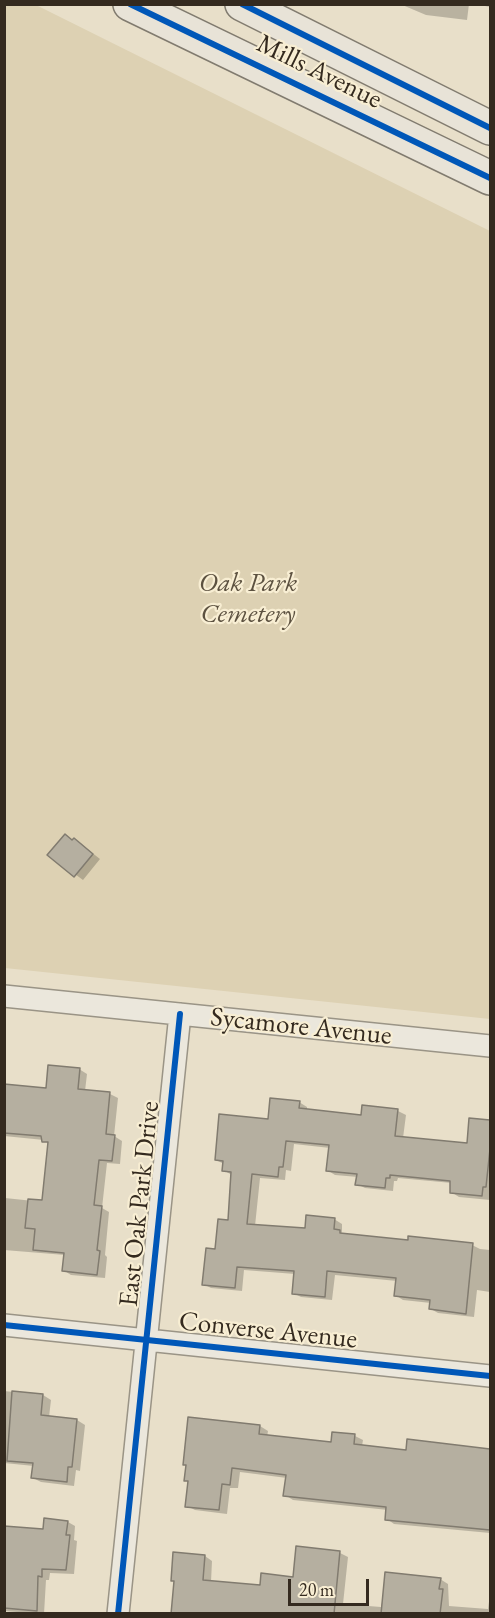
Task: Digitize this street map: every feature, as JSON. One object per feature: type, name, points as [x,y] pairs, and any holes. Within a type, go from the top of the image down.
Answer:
[{"type":"main road","name":"Mills Avenue","points":[[242,4],[490,128]]},
{"type":"main road","name":"Mills Avenue","points":[[134,5],[490,178]]},
{"type":"street","name":"Sycamore Avenue","points":[[4,996],[490,1046]]},
{"type":"street","name":"East Oak Park Drive","points":[[118,1614],[180,1014]]},
{"type":"street","name":"Converse Avenue","points":[[4,1325],[490,1376]]},
{"type":"green space","name":"Oak Park Cemetery","points":[[34,4],[490,231],[490,1019],[5,968],[4,5]]},
{"type":"building","points":[[65,834],[72,840],[74,838],[93,854],[74,877],[47,855]]},
{"type":"building","points":[[48,1065],[80,1068],[78,1089],[110,1092],[106,1134],[115,1135],[112,1161],[99,1160],[94,1205],[102,1206],[97,1250],[100,1251],[97,1275],[62,1271],[64,1253],[33,1250],[35,1229],[25,1228],[28,1199],[42,1200],[48,1142],[42,1142],[41,1136],[4,1133],[4,1084],[46,1088]]},
{"type":"building","points":[[270,1098],[300,1101],[299,1108],[361,1115],[362,1105],[398,1109],[395,1136],[467,1143],[469,1118],[490,1120],[486,1187],[483,1187],[482,1196],[450,1193],[450,1181],[390,1175],[390,1178],[386,1178],[385,1188],[355,1185],[357,1174],[326,1171],[329,1145],[286,1141],[283,1167],[279,1167],[278,1177],[252,1174],[247,1224],[305,1228],[306,1215],[335,1218],[334,1229],[340,1230],[340,1233],[408,1240],[408,1236],[473,1243],[466,1314],[429,1309],[430,1300],[394,1296],[396,1278],[327,1271],[325,1297],[292,1294],[294,1271],[237,1267],[235,1288],[202,1285],[206,1248],[215,1249],[218,1219],[228,1220],[231,1172],[222,1171],[223,1161],[215,1160],[219,1114],[268,1119]]},
{"type":"building","points":[[12,1391],[43,1394],[41,1415],[77,1419],[72,1467],[68,1467],[67,1482],[31,1478],[33,1463],[7,1461]]},
{"type":"building","points":[[188,1417],[260,1425],[259,1434],[331,1442],[332,1432],[355,1434],[354,1444],[406,1450],[407,1439],[490,1449],[490,1530],[385,1520],[386,1507],[283,1496],[286,1475],[232,1468],[230,1485],[222,1484],[219,1510],[185,1507],[188,1481],[184,1481],[186,1465],[183,1465]]},
{"type":"building","points":[[44,1518],[68,1521],[66,1535],[70,1535],[66,1570],[42,1569],[42,1577],[38,1576],[37,1611],[4,1608],[4,1526],[43,1529]]},
{"type":"building","points":[[296,1546],[340,1551],[334,1614],[171,1614],[174,1581],[171,1581],[173,1552],[205,1555],[203,1580],[260,1585],[261,1573],[293,1577]]},
{"type":"building","points":[[385,1572],[441,1578],[439,1589],[443,1589],[440,1614],[381,1614]]},
{"type":"cycle path","points":[[130,4],[490,178]]},
{"type":"cycle path","points":[[242,4],[490,128]]},
{"type":"cycle path","points":[[118,1614],[180,1014]]},
{"type":"cycle path","points":[[4,1325],[490,1376]]}]
